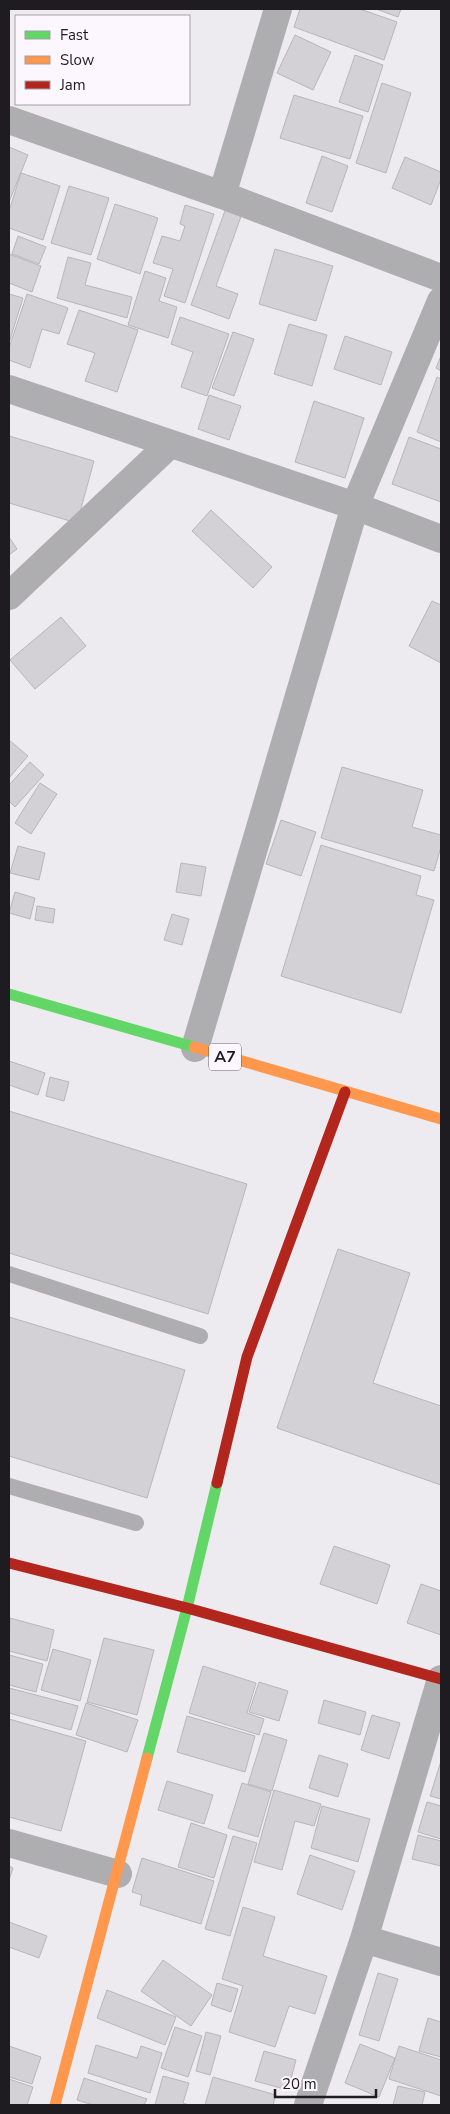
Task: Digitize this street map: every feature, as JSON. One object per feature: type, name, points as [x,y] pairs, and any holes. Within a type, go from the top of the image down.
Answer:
[{"type":"street","points":[[222,195],[278,9]]},
{"type":"street","points":[[9,120],[222,195],[441,278]]},
{"type":"street","points":[[194,1048],[355,506],[441,301]]},
{"type":"street","points":[[9,389],[169,445],[355,506],[441,539]]},
{"type":"street","points":[[9,596],[169,445]]},
{"type":"street","name":"A7","points":[[9,994],[441,1119]]},
{"type":"street","points":[[56,2105],[187,1608],[247,1357],[345,1092]]},
{"type":"street","points":[[9,1564],[187,1608],[441,1679],[364,1939],[308,2105]]},
{"type":"street","points":[[9,1843],[118,1874]]},
{"type":"street","points":[[364,1939],[441,1962]]},
{"type":"lane","points":[[9,1274],[200,1336]]},
{"type":"lane","points":[[9,1486],[136,1523]]},
{"type":"building","points":[[300,9],[360,9],[397,22],[384,60],[294,27]]},
{"type":"building","points":[[376,9],[401,9],[398,17]]},
{"type":"building","points":[[295,35],[331,52],[313,90],[277,73]]},
{"type":"building","points":[[355,55],[383,65],[368,112],[339,102]]},
{"type":"building","points":[[382,83],[411,93],[386,173],[356,163]]},
{"type":"building","points":[[294,95],[363,116],[350,159],[280,138]]},
{"type":"building","points":[[9,147],[28,155],[9,202]]},
{"type":"building","points":[[322,156],[348,166],[332,212],[306,203]]},
{"type":"building","points":[[405,157],[441,172],[441,179],[431,205],[392,188]]},
{"type":"building","points":[[21,173],[60,186],[43,240],[9,228],[9,211]]},
{"type":"building","points":[[69,186],[109,198],[91,255],[51,243]]},
{"type":"building","points":[[115,204],[158,218],[140,274],[97,259]]},
{"type":"building","points":[[185,205],[214,214],[185,303],[164,296],[173,269],[153,263],[162,236],[180,241],[185,226],[180,224]]},
{"type":"building","points":[[227,205],[243,211],[216,286],[238,294],[229,319],[191,305]]},
{"type":"building","points":[[18,236],[46,247],[39,264],[12,254]]},
{"type":"building","points":[[275,249],[333,266],[316,321],[259,304]]},
{"type":"building","points":[[9,254],[41,266],[32,292],[9,283]]},
{"type":"building","points":[[68,257],[91,263],[85,285],[132,297],[127,318],[57,298]]},
{"type":"building","points":[[145,271],[166,278],[159,301],[177,307],[168,338],[128,325]]},
{"type":"building","points":[[9,294],[23,298],[9,343]]},
{"type":"building","points":[[27,294],[68,308],[59,334],[42,329],[30,368],[9,360],[9,348]]},
{"type":"building","points":[[79,310],[138,330],[117,392],[85,381],[95,353],[67,344]]},
{"type":"building","points":[[180,317],[229,334],[207,396],[181,387],[193,352],[171,344]]},
{"type":"building","points":[[289,324],[327,335],[312,386],[274,374]]},
{"type":"building","points":[[233,332],[254,339],[234,396],[212,388]]},
{"type":"building","points":[[345,336],[392,352],[381,385],[334,369]]},
{"type":"building","points":[[441,356],[441,371],[436,368]]},
{"type":"building","points":[[437,377],[441,379],[441,442],[417,432]]},
{"type":"building","points":[[209,395],[241,406],[229,440],[198,429]]},
{"type":"building","points":[[314,401],[364,418],[345,478],[295,462]]},
{"type":"building","points":[[9,436],[94,461],[77,523],[9,503]]},
{"type":"building","points":[[409,437],[441,449],[441,502],[392,484]]},
{"type":"building","points":[[211,510],[272,567],[253,588],[192,531]]},
{"type":"building","points":[[9,537],[17,549],[9,555]]},
{"type":"building","points":[[432,601],[441,605],[441,663],[409,646]]},
{"type":"building","points":[[61,617],[86,646],[35,689],[10,660]]},
{"type":"building","points":[[9,740],[28,756],[9,778]]},
{"type":"building","points":[[30,762],[44,775],[15,807],[9,801],[9,785]]},
{"type":"building","points":[[342,767],[423,790],[412,827],[441,835],[441,847],[434,871],[321,838]]},
{"type":"building","points":[[40,783],[57,794],[31,834],[15,823]]},
{"type":"building","points":[[281,820],[316,832],[301,876],[266,864]]},
{"type":"building","points":[[321,845],[421,876],[416,895],[434,900],[401,1013],[281,976]]},
{"type":"building","points":[[18,846],[45,853],[39,880],[10,873]]},
{"type":"building","points":[[181,863],[206,867],[201,896],[176,892]]},
{"type":"building","points":[[15,892],[35,898],[30,919],[9,913]]},
{"type":"building","points":[[37,906],[55,909],[53,923],[35,920]]},
{"type":"building","points":[[172,914],[189,919],[182,945],[164,940]]},
{"type":"building","points":[[9,1061],[45,1073],[38,1095],[9,1085]]},
{"type":"building","points":[[50,1077],[69,1082],[64,1101],[46,1096]]},
{"type":"building","points":[[9,1111],[247,1184],[208,1314],[9,1253]]},
{"type":"building","points":[[338,1249],[410,1273],[373,1383],[441,1406],[441,1485],[277,1428]]},
{"type":"building","points":[[9,1317],[185,1370],[147,1498],[9,1456]]},
{"type":"building","points":[[334,1546],[390,1565],[377,1604],[320,1584]]},
{"type":"building","points":[[421,1584],[441,1591],[441,1635],[407,1623]]},
{"type":"building","points":[[10,1618],[54,1630],[47,1661],[9,1651]]},
{"type":"building","points":[[104,1638],[154,1650],[137,1715],[87,1702]]},
{"type":"building","points":[[53,1649],[91,1660],[80,1701],[41,1690]]},
{"type":"building","points":[[9,1655],[43,1664],[36,1692],[9,1685]]},
{"type":"building","points":[[203,1666],[256,1683],[247,1713],[264,1719],[259,1735],[189,1713]]},
{"type":"building","points":[[259,1682],[288,1691],[279,1721],[249,1712]]},
{"type":"building","points":[[9,1688],[78,1706],[71,1730],[9,1713]]},
{"type":"building","points":[[324,1700],[366,1712],[360,1735],[318,1723]]},
{"type":"building","points":[[86,1703],[138,1720],[127,1752],[76,1735]]},
{"type":"building","points":[[372,1715],[400,1723],[389,1759],[361,1750]]},
{"type":"building","points":[[187,1716],[255,1736],[245,1772],[177,1752]]},
{"type":"building","points":[[9,1719],[86,1741],[61,1831],[9,1817]]},
{"type":"building","points":[[264,1733],[287,1740],[272,1791],[248,1784]]},
{"type":"building","points":[[319,1755],[348,1764],[338,1797],[309,1788]]},
{"type":"building","points":[[441,1761],[441,1799],[430,1796]]},
{"type":"building","points":[[167,1781],[213,1795],[204,1824],[158,1810]]},
{"type":"building","points":[[242,1783],[271,1792],[258,1837],[228,1828]]},
{"type":"building","points":[[274,1790],[321,1804],[314,1826],[295,1821],[282,1870],[254,1862]]},
{"type":"building","points":[[427,1802],[441,1806],[441,1839],[418,1832]]},
{"type":"building","points":[[322,1806],[370,1819],[358,1862],[311,1848]]},
{"type":"building","points":[[191,1823],[227,1835],[214,1878],[178,1867]]},
{"type":"building","points":[[418,1835],[441,1841],[441,1866],[412,1859]]},
{"type":"building","points":[[233,1836],[257,1843],[230,1936],[205,1929]]},
{"type":"building","points":[[310,1855],[355,1871],[342,1910],[297,1894]]},
{"type":"building","points":[[142,1858],[214,1881],[201,1924],[140,1905],[142,1895],[132,1892]]},
{"type":"building","points":[[9,1866],[13,1868],[9,1880]]},
{"type":"building","points":[[243,1907],[275,1917],[263,1956],[327,1976],[315,2014],[289,2006],[275,2047],[229,2032],[243,1986],[222,1979]]},
{"type":"building","points":[[9,1922],[47,1936],[39,1958],[9,1947]]},
{"type":"building","points":[[163,1960],[212,1995],[191,2026],[141,1991]]},
{"type":"building","points":[[378,1973],[398,1979],[379,2041],[359,2035]]},
{"type":"building","points":[[217,1983],[238,1989],[231,2012],[211,2005]]},
{"type":"building","points":[[107,1990],[176,2017],[165,2045],[97,2018]]},
{"type":"building","points":[[428,2018],[441,2022],[441,2057],[419,2051]]},
{"type":"building","points":[[175,2027],[202,2036],[188,2077],[161,2068]]},
{"type":"building","points":[[206,2032],[221,2036],[210,2075],[196,2071]]},
{"type":"building","points":[[360,2044],[395,2058],[379,2097],[345,2083]]},
{"type":"building","points":[[96,2045],[137,2058],[141,2046],[162,2053],[150,2093],[88,2073]]},
{"type":"building","points":[[9,2046],[41,2057],[32,2084],[9,2077]]},
{"type":"building","points":[[399,2046],[441,2060],[441,2096],[389,2079]]},
{"type":"building","points":[[264,2051],[296,2060],[288,2090],[255,2081]]},
{"type":"building","points":[[163,2076],[189,2083],[183,2103],[189,2105],[155,2105]]},
{"type":"building","points":[[213,2077],[276,2095],[273,2105],[205,2105]]},
{"type":"building","points":[[84,2078],[147,2099],[144,2105],[93,2105],[77,2100]]},
{"type":"building","points":[[9,2079],[33,2087],[27,2105],[9,2105]]},
{"type":"building","points":[[398,2086],[425,2092],[422,2105],[393,2105]]},
{"type":"traffic: fast","points":[[9,994],[194,1047]]},
{"type":"traffic: fast","points":[[147,1758],[187,1608],[217,1483]]},
{"type":"traffic: slow","points":[[194,1047],[441,1119]]},
{"type":"traffic: slow","points":[[55,2105],[147,1758]]},
{"type":"traffic: jam","points":[[217,1483],[247,1357],[345,1092]]},
{"type":"traffic: jam","points":[[9,1563],[187,1608],[441,1679]]}]
